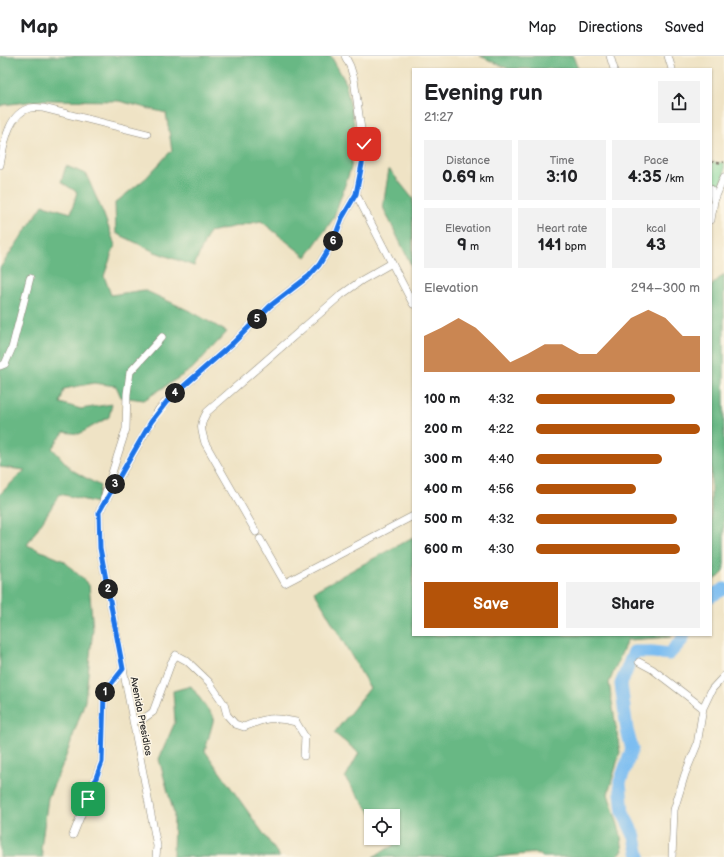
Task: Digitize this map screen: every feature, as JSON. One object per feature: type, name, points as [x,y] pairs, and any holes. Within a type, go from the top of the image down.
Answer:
[{"type":"street","points":[[99,512],[160,409],[168,400],[233,343],[270,306],[309,276],[319,265],[333,242],[342,218],[356,194],[363,159],[364,144],[354,79],[345,56]]},
{"type":"street","points":[[610,56],[614,68]]},
{"type":"street","points":[[668,56],[672,68]]},
{"type":"street","points":[[0,165],[11,124],[18,114],[30,108],[43,108],[148,134]]},
{"type":"street","points":[[712,214],[714,201],[724,177]]},
{"type":"street","points":[[712,193],[714,201]]},
{"type":"street","points":[[356,194],[412,302]]},
{"type":"street","points":[[256,532],[205,443],[201,428],[207,412],[341,295],[362,280],[392,263]]},
{"type":"street","points":[[0,366],[5,364],[12,348],[30,278]]},
{"type":"street","points":[[99,512],[126,429],[127,394],[130,372],[162,337]]},
{"type":"street","name":"Avenida Presidios","points":[[99,512],[100,548],[157,846],[156,857]]},
{"type":"street","points":[[260,539],[285,584],[412,517]]},
{"type":"street","points":[[133,721],[143,719],[153,712],[171,662],[176,655],[187,661],[209,682],[224,704],[226,715],[234,724],[244,727],[265,718],[283,718],[296,722],[305,736],[304,756]]},
{"type":"street","points":[[639,662],[652,669],[703,708]]},
{"type":"street","points":[[73,835],[102,762],[104,693],[123,669]]},
{"type":"street","points":[[672,857],[674,810],[696,745],[703,708],[712,689],[724,676]]},
{"type":"path","points":[[712,162],[724,162]]},
{"type":"green space","points":[[0,56],[331,56],[345,81],[355,128],[351,168],[333,219],[306,257],[261,221],[209,232],[194,266],[155,252],[116,233],[115,203],[146,178],[172,150],[166,113],[119,101],[44,100],[2,105],[0,107]]},
{"type":"green space","points":[[480,56],[573,56],[578,68],[507,68]]},
{"type":"green space","points":[[712,162],[724,162],[724,177],[714,201],[712,193]]},
{"type":"green space","points":[[66,166],[86,174],[115,245],[104,276],[111,295],[144,290],[192,312],[227,332],[192,369],[144,400],[121,397],[116,386],[94,383],[64,389],[60,403],[81,409],[112,404],[109,417],[79,434],[64,432],[52,448],[72,470],[100,486],[97,503],[60,494],[27,545],[64,561],[89,585],[93,629],[85,701],[65,759],[48,798],[41,848],[43,857],[0,857],[0,494],[25,470],[0,467],[0,268],[43,205],[71,213],[77,192],[61,182]]},
{"type":"green space","points":[[389,169],[412,198],[412,267],[383,207]]},
{"type":"green space","points":[[724,274],[724,572],[712,580],[712,285]]},
{"type":"green space","points":[[412,538],[412,636],[672,636],[627,640],[609,683],[620,752],[608,794],[620,831],[623,851],[615,857],[543,857],[536,853],[494,857],[373,857],[394,845],[400,845],[400,809],[368,809],[345,778],[359,753],[334,733],[370,688],[314,591]]},
{"type":"green space","points":[[191,686],[214,718],[205,751],[280,857],[173,857],[174,814],[159,759],[175,722],[173,691]]},
{"type":"waterway","points":[[712,595],[724,589]]},
{"type":"waterway","points":[[639,857],[635,837],[623,813],[620,782],[632,749],[627,730],[621,684],[634,652],[669,654],[682,640],[684,636]]},
{"type":"route","points":[[88,799],[102,762],[104,693],[123,669],[100,548],[99,512],[151,422],[168,400],[233,343],[270,306],[309,276],[319,265],[328,252],[342,218],[356,194],[363,159],[364,144]]}]
